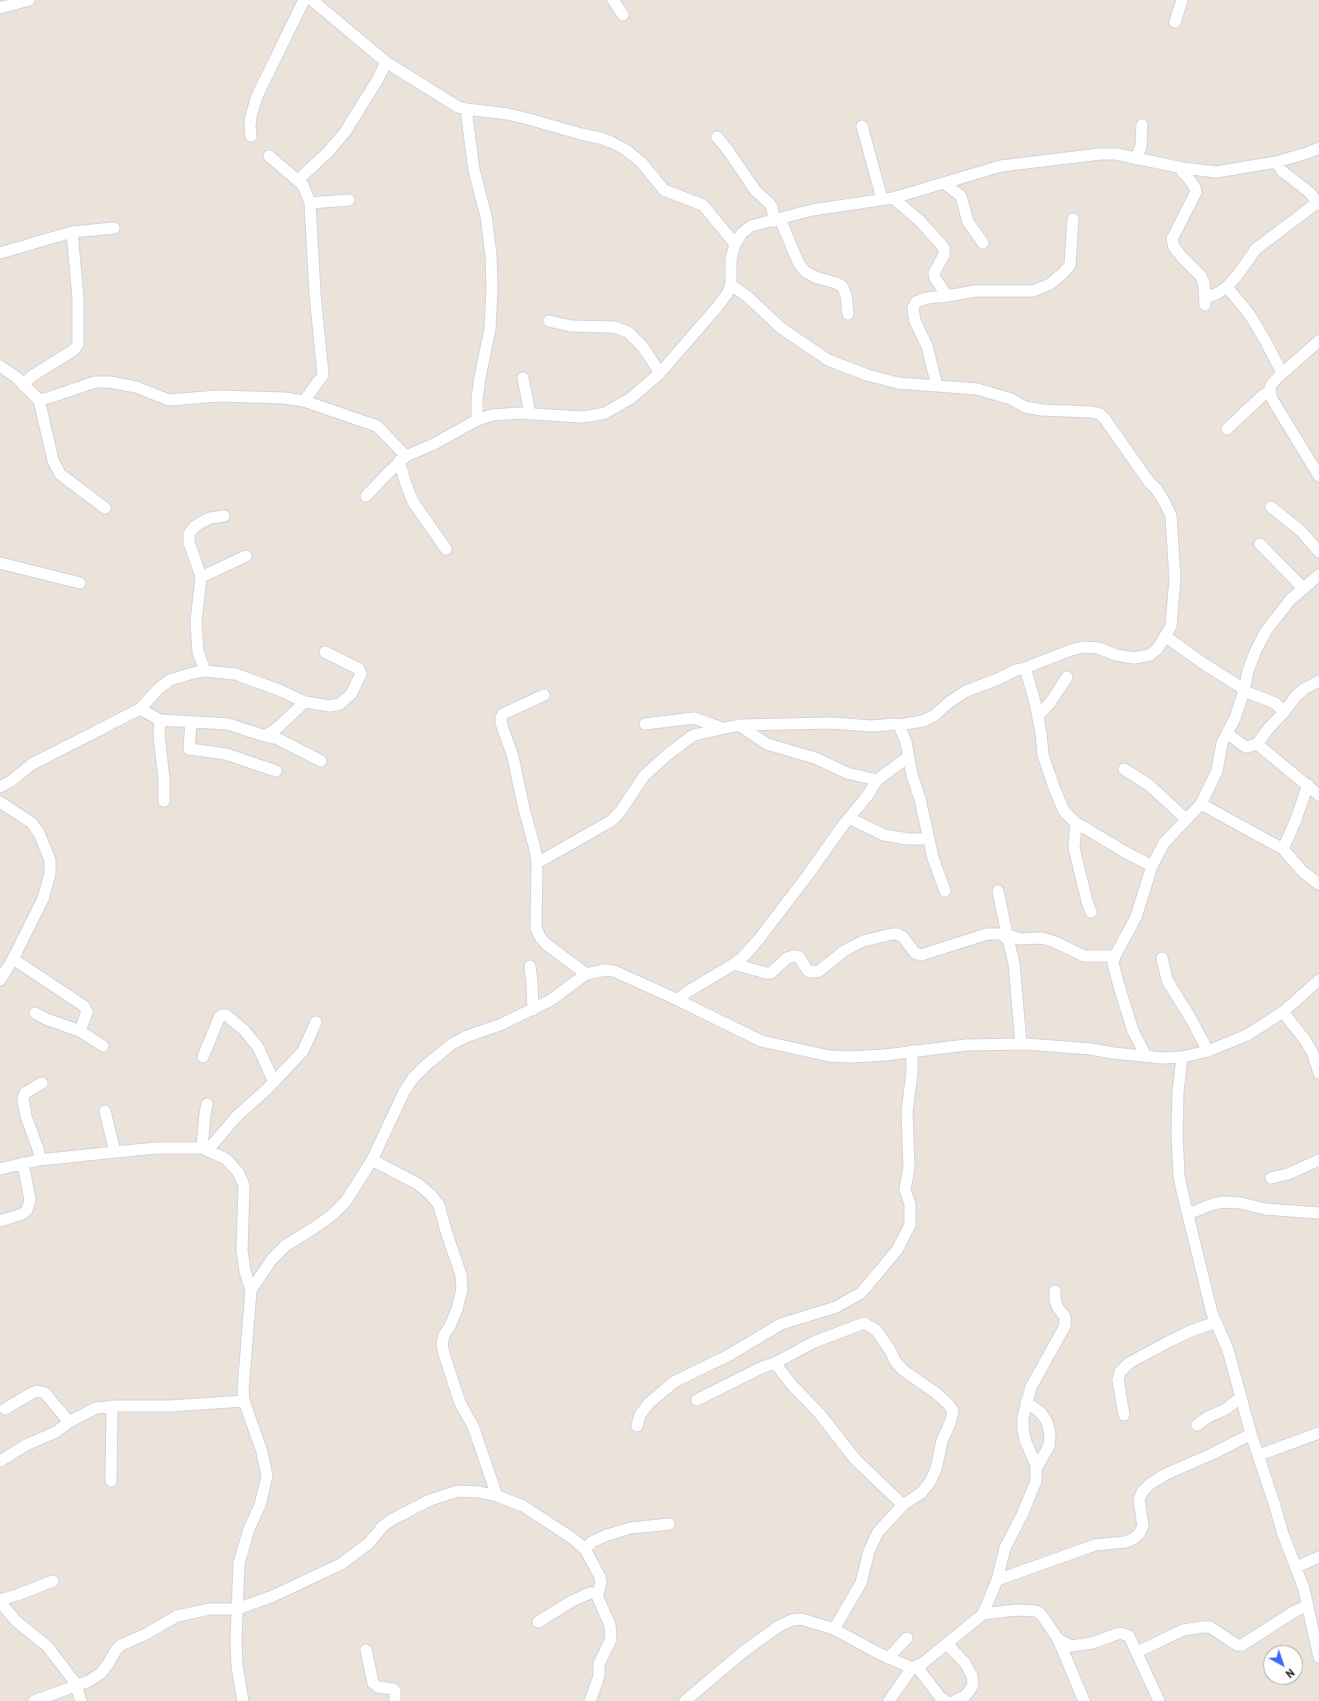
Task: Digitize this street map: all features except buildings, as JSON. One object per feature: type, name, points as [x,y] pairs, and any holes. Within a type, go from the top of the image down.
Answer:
[{"type":"street","points":[[0,8],[29,0]]},
{"type":"street","points":[[251,136],[251,116],[257,96],[304,0]]},
{"type":"street","points":[[312,0],[386,62],[445,100],[466,110],[508,114],[611,142],[626,150],[642,163],[664,190],[703,205],[735,244]]},
{"type":"street","points":[[613,0],[623,15]]},
{"type":"street","points":[[1175,22],[1182,0]]},
{"type":"street","points":[[298,180],[328,152],[345,132],[378,79],[386,62]]},
{"type":"street","points":[[466,110],[474,170],[486,216],[491,255],[492,288],[490,330],[480,377],[477,399],[477,420]]},
{"type":"street","points":[[1136,159],[1141,146],[1142,125]]},
{"type":"street","points":[[862,126],[887,198],[920,221],[944,248],[944,254],[934,273],[935,278],[947,296]]},
{"type":"street","points":[[717,137],[755,190],[770,203],[799,264],[806,272],[814,277],[842,286],[846,295],[848,314]]},
{"type":"street","points":[[366,496],[403,459],[477,420],[492,416],[520,413],[580,417],[605,413],[631,398],[660,373],[718,306],[731,285],[731,259],[735,244],[742,233],[751,226],[812,210],[887,198],[1001,166],[1116,154],[1178,167],[1216,172],[1276,162],[1319,148]]},
{"type":"street","points":[[269,156],[303,185],[310,203],[315,294],[323,374],[304,401]]},
{"type":"street","points":[[1178,167],[1189,179],[1196,192],[1172,239],[1174,248],[1201,276],[1204,284],[1205,302],[1227,287],[1256,249],[1318,203],[1309,192],[1286,174],[1276,162]]},
{"type":"street","points":[[944,183],[961,196],[968,222],[983,243]]},
{"type":"street","points":[[310,203],[349,200]]},
{"type":"street","points":[[937,386],[927,346],[916,321],[913,308],[916,302],[920,300],[975,291],[1033,292],[1050,284],[1070,265],[1073,219]]},
{"type":"street","points":[[0,253],[72,232],[114,228]]},
{"type":"street","points":[[23,385],[37,373],[74,350],[78,344],[78,297],[72,232]]},
{"type":"street","points":[[537,863],[611,821],[620,812],[644,776],[667,755],[692,736],[707,731],[739,725],[831,724],[872,726],[889,724],[899,725],[923,721],[935,715],[948,703],[966,691],[998,679],[1016,670],[1071,650],[1084,647],[1098,648],[1116,655],[1134,658],[1150,655],[1158,648],[1171,626],[1174,605],[1175,578],[1171,516],[1166,503],[1157,490],[1133,461],[1105,419],[1100,414],[1092,412],[1042,410],[1026,407],[1011,399],[982,390],[961,387],[898,383],[867,375],[828,360],[781,328],[748,297],[731,285]]},
{"type":"street","points":[[1227,287],[1250,315],[1282,373]]},
{"type":"street","points":[[549,321],[571,326],[614,327],[628,332],[644,347],[660,373]]},
{"type":"street","points":[[1319,341],[1282,373],[1271,385],[1270,391],[1272,399],[1319,476]]},
{"type":"street","points":[[0,366],[39,400],[53,460],[60,474],[105,508]]},
{"type":"street","points":[[523,378],[530,414]]},
{"type":"street","points":[[39,400],[94,382],[110,382],[136,387],[168,400],[224,396],[284,398],[304,401],[377,426],[403,459],[404,478],[413,502],[446,549]]},
{"type":"street","points":[[1227,429],[1262,396],[1270,391]]},
{"type":"street","points":[[1271,507],[1297,528],[1319,552]]},
{"type":"street","points":[[205,671],[198,652],[196,622],[201,577],[189,542],[189,534],[194,527],[202,522],[210,518],[224,516]]},
{"type":"street","points":[[1260,544],[1303,588]]},
{"type":"street","points":[[201,577],[246,556]]},
{"type":"street","points":[[0,563],[15,568],[80,583]]},
{"type":"street","points":[[1146,1056],[1133,1031],[1119,986],[1113,963],[1115,956],[1136,917],[1152,866],[1164,843],[1201,804],[1217,771],[1222,743],[1235,718],[1244,690],[1248,671],[1256,650],[1290,600],[1319,575]]},
{"type":"street","points":[[1165,636],[1244,690],[1275,703],[1284,712]]},
{"type":"street","points":[[0,787],[11,781],[32,764],[140,709],[159,688],[170,680],[205,671],[235,674],[279,690],[305,702],[330,706],[340,704],[351,694],[361,674],[359,669],[325,652]]},
{"type":"street","points":[[1025,668],[1038,716],[1043,755],[1064,811],[1076,823],[1152,866]]},
{"type":"street","points":[[1038,716],[1047,707],[1068,678]]},
{"type":"street","points":[[1227,733],[1244,746],[1247,747],[1257,744],[1296,696],[1319,680]]},
{"type":"street","points":[[544,696],[503,714],[501,718],[503,730],[513,757],[537,863],[536,928],[540,937],[546,944],[586,974]]},
{"type":"street","points":[[265,736],[276,729],[305,702]]},
{"type":"street","points":[[140,709],[160,720],[215,722],[228,724],[278,739],[321,761]]},
{"type":"street","points":[[644,724],[694,718],[722,728]]},
{"type":"street","points":[[160,720],[159,735],[164,780],[164,801]]},
{"type":"street","points":[[191,722],[189,749],[226,754],[276,770]]},
{"type":"street","points":[[739,725],[767,744],[815,758],[847,773],[877,780]]},
{"type":"street","points":[[899,725],[906,742],[912,776],[920,799],[928,839],[944,891]]},
{"type":"street","points":[[1257,744],[1319,795]]},
{"type":"street","points":[[678,1000],[687,992],[734,964],[759,939],[807,876],[848,818],[868,795],[877,780],[908,757]]},
{"type":"street","points":[[1124,769],[1149,785],[1186,819]]},
{"type":"street","points":[[1283,849],[1295,822],[1308,785]]},
{"type":"street","points":[[0,802],[32,823],[39,833],[50,860],[50,873],[43,899],[13,959],[0,980]]},
{"type":"street","points":[[1201,804],[1283,849],[1303,872],[1319,884]]},
{"type":"street","points":[[848,818],[884,835],[908,839],[928,839]]},
{"type":"street","points":[[1076,823],[1074,848],[1086,901],[1091,912]]},
{"type":"street","points":[[998,891],[1014,963],[1021,1044]]},
{"type":"street","points":[[734,964],[771,973],[787,958],[794,956],[799,957],[808,971],[819,971],[844,951],[863,941],[892,934],[898,934],[903,937],[915,953],[920,955],[987,934],[1001,934],[1020,939],[1042,938],[1055,942],[1084,956],[1115,956]]},
{"type":"street","points":[[1162,958],[1167,980],[1191,1019],[1208,1051]]},
{"type":"street","points":[[13,959],[84,1006],[87,1012],[80,1031]]},
{"type":"street","points":[[530,966],[533,1010]]},
{"type":"street","points":[[252,1290],[272,1259],[285,1246],[332,1215],[346,1201],[372,1160],[404,1092],[413,1078],[425,1066],[452,1044],[465,1037],[502,1024],[533,1010],[551,1000],[586,974],[605,970],[614,971],[678,1000],[761,1041],[782,1047],[830,1056],[851,1057],[885,1055],[966,1045],[1021,1044],[1091,1049],[1113,1053],[1163,1058],[1182,1057],[1208,1051],[1247,1035],[1283,1012],[1319,980]]},
{"type":"street","points":[[1283,1012],[1305,1040],[1313,1054],[1319,1073]]},
{"type":"street","points":[[34,1013],[46,1020],[80,1031],[103,1046]]},
{"type":"street","points":[[203,1057],[219,1018],[222,1015],[226,1015],[244,1030],[258,1047],[274,1082]]},
{"type":"street","points":[[206,1149],[212,1145],[237,1116],[274,1082],[303,1051],[316,1022]]},
{"type":"street","points":[[637,1426],[640,1415],[648,1404],[674,1382],[729,1355],[781,1324],[836,1307],[861,1293],[896,1250],[910,1225],[910,1204],[905,1190],[909,1167],[907,1112],[912,1072],[912,1051]]},
{"type":"street","points":[[1182,1057],[1178,1092],[1177,1135],[1179,1176],[1199,1265],[1216,1322],[1228,1350],[1251,1434],[1283,1534],[1304,1589],[1307,1606],[1315,1617],[1319,1657]]},
{"type":"street","points":[[39,1160],[39,1152],[26,1116],[23,1099],[25,1094],[42,1083]]},
{"type":"street","points":[[206,1149],[205,1114],[207,1104]]},
{"type":"street","points":[[105,1111],[115,1152]]},
{"type":"street","points":[[0,1169],[39,1160],[115,1152],[157,1148],[206,1149],[226,1159],[238,1172],[244,1185],[242,1250],[245,1271],[252,1290],[243,1390],[244,1401],[262,1452],[267,1476],[260,1504],[249,1529],[239,1563],[236,1640],[237,1666],[242,1701]]},
{"type":"street","points":[[372,1160],[418,1184],[431,1195],[439,1205],[460,1275],[462,1290],[457,1309],[450,1326],[444,1335],[442,1344],[444,1354],[460,1403],[472,1426],[498,1496]]},
{"type":"street","points":[[1272,1178],[1288,1174],[1319,1160]]},
{"type":"street","points":[[0,1222],[22,1214],[27,1210],[30,1200],[23,1163]]},
{"type":"street","points":[[1188,1214],[1223,1202],[1241,1203],[1265,1209],[1319,1213]]},
{"type":"street","points":[[889,1701],[915,1668],[948,1644],[983,1614],[997,1580],[1005,1548],[1033,1491],[1036,1481],[1036,1465],[1025,1440],[1023,1417],[1031,1387],[1064,1326],[1064,1317],[1055,1300],[1055,1291]]},
{"type":"street","points":[[1124,1415],[1118,1380],[1120,1372],[1129,1363],[1168,1342],[1191,1331],[1216,1322]]},
{"type":"street","points":[[697,1400],[763,1367],[775,1363],[814,1342],[864,1323],[876,1330],[895,1361],[903,1370],[948,1404],[952,1411],[950,1423],[944,1436],[936,1468],[930,1482],[921,1493],[903,1505],[878,1532],[874,1539],[861,1583],[834,1629]]},
{"type":"street","points":[[775,1363],[792,1385],[819,1413],[855,1459],[903,1505]]},
{"type":"street","points":[[5,1409],[38,1391],[45,1393],[69,1422]]},
{"type":"street","points":[[1197,1425],[1208,1417],[1226,1409],[1241,1397]]},
{"type":"street","points":[[0,1461],[16,1451],[56,1432],[69,1422],[96,1408],[112,1406],[170,1406],[244,1401]]},
{"type":"street","points":[[1026,1402],[1044,1417],[1050,1434],[1049,1446],[1036,1469]]},
{"type":"street","points":[[111,1481],[112,1406]]},
{"type":"street","points":[[1258,1455],[1319,1433]]},
{"type":"street","points":[[997,1580],[1095,1545],[1125,1542],[1133,1539],[1139,1534],[1142,1526],[1139,1499],[1150,1484],[1166,1474],[1251,1434]]},
{"type":"street","points":[[34,1701],[89,1681],[101,1673],[116,1650],[122,1645],[146,1634],[178,1616],[203,1610],[237,1610],[274,1596],[341,1564],[369,1543],[383,1526],[393,1519],[430,1500],[458,1491],[480,1492],[498,1496],[523,1506],[572,1538],[585,1549],[600,1576],[602,1583],[598,1593],[599,1603],[610,1625],[611,1639],[599,1664],[599,1676],[590,1701]]},
{"type":"street","points":[[585,1549],[592,1542],[625,1530],[669,1524]]},
{"type":"street","points":[[1296,1567],[1319,1557]]},
{"type":"street","points":[[53,1581],[0,1601],[16,1621],[47,1646],[76,1686],[81,1701]]},
{"type":"street","points":[[538,1622],[572,1601],[590,1593],[598,1593]]},
{"type":"street","points":[[1137,1652],[1182,1630],[1203,1626],[1210,1627],[1237,1645],[1242,1645],[1295,1611],[1307,1606]]},
{"type":"street","points":[[983,1614],[1016,1610],[1041,1614],[1058,1639],[1084,1701]]},
{"type":"street","points":[[685,1701],[743,1652],[779,1626],[792,1620],[801,1619],[834,1629],[888,1658],[915,1668],[940,1697],[946,1701]]},
{"type":"street","points":[[1058,1639],[1071,1646],[1080,1646],[1120,1633],[1129,1636],[1147,1678],[1156,1692],[1159,1701]]},
{"type":"street","points":[[888,1658],[907,1638]]},
{"type":"street","points":[[948,1644],[965,1663],[972,1676],[973,1685],[970,1690],[964,1696],[955,1701]]},
{"type":"street","points":[[366,1650],[373,1683],[378,1687],[393,1689],[395,1691],[395,1701]]}]
